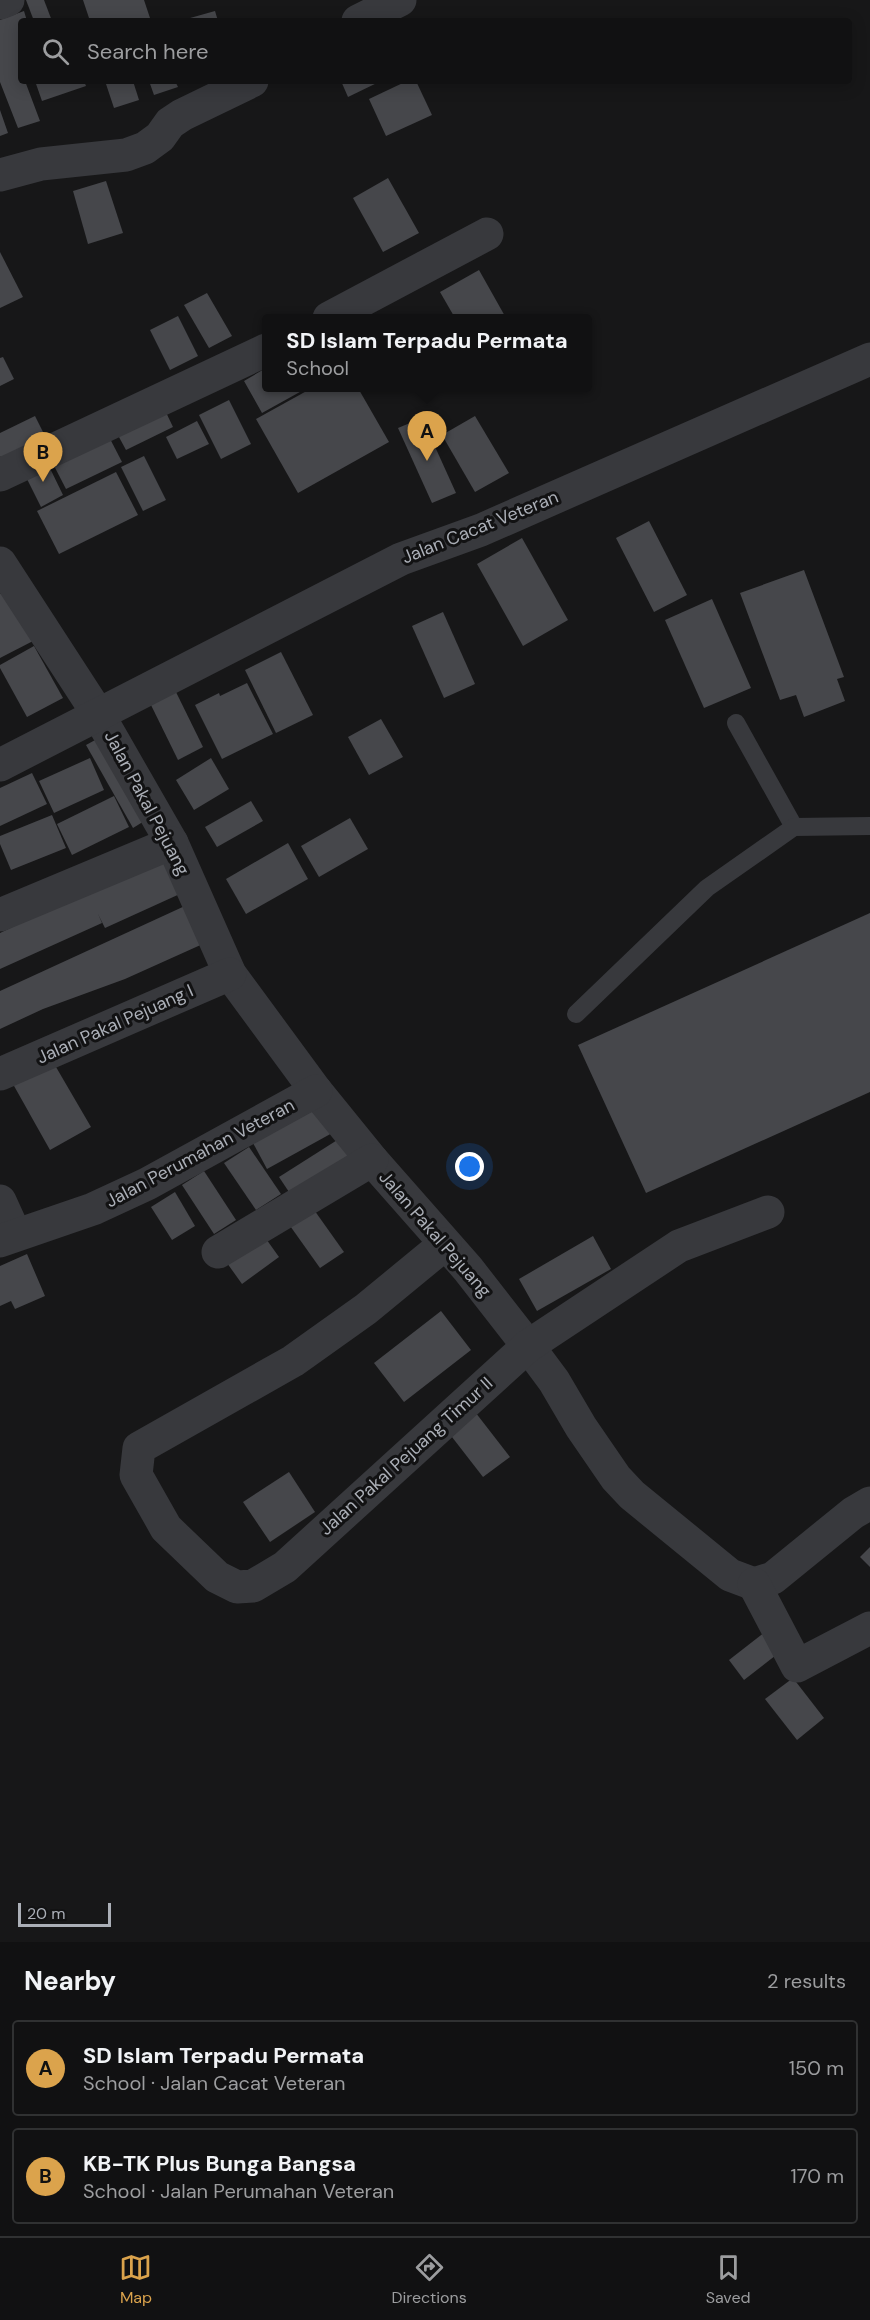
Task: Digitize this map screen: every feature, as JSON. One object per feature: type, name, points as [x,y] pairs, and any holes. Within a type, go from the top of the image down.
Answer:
[{"type":"street","points":[[0,3],[8,0]]},
{"type":"street","points":[[364,18],[400,0]]},
{"type":"street","points":[[0,175],[41,164],[126,155],[146,148],[160,137],[170,123],[246,84]]},
{"type":"street","points":[[337,314],[487,234]]},
{"type":"street","points":[[0,475],[262,352]]},
{"type":"street","name":"Jalan Cacat Veteran","points":[[98,714],[401,559],[481,530],[870,359]]},
{"type":"street","points":[[0,563],[98,714],[0,765]]},
{"type":"street","name":"Jalan Pakal Pejuang","points":[[98,714],[172,843],[230,974],[316,1091],[372,1160],[468,1269],[528,1346],[554,1381],[580,1427],[616,1478],[632,1495],[730,1575],[754,1584]]},
{"type":"street","points":[[0,915],[172,843]]},
{"type":"street","name":"Jalan Pakal Pejuang I","points":[[0,1074],[230,974]]},
{"type":"street","name":"Jalan Perumahan Veteran","points":[[0,1201],[8,1238],[70,1218],[176,1170],[316,1091]]},
{"type":"street","points":[[218,1252],[372,1160]]},
{"type":"street","name":"Jalan Pakal Pejuang Timur II","points":[[445,1244],[366,1309],[293,1361],[139,1448],[136,1475],[166,1528],[217,1577],[237,1587],[253,1586],[285,1567],[528,1346],[679,1246],[768,1212]]},
{"type":"street","points":[[870,1503],[853,1513],[773,1578],[754,1584],[797,1666],[870,1628]]},
{"type":"lane","points":[[736,723],[794,827]]},
{"type":"lane","points":[[576,1014],[707,888],[794,827],[870,826]]},
{"type":"building","points":[[26,0],[44,0],[51,18],[33,18]]},
{"type":"building","points":[[83,0],[144,0],[150,18],[89,18]]},
{"type":"building","points":[[24,11],[26,18],[18,18],[18,84],[26,84],[40,121],[18,128],[0,82],[0,20]]},
{"type":"building","points":[[215,11],[217,18],[190,18]]},
{"type":"building","points":[[36,84],[85,84],[86,86],[42,101]]},
{"type":"building","points":[[106,84],[134,84],[139,100],[114,108]]},
{"type":"building","points":[[150,84],[176,84],[178,87],[154,95]]},
{"type":"building","points":[[342,84],[375,84],[348,97]]},
{"type":"building","points":[[401,84],[417,84],[432,115],[386,136],[369,99]]},
{"type":"building","points":[[0,110],[8,133],[0,136]]},
{"type":"building","points":[[388,178],[419,233],[383,252],[353,198]]},
{"type":"building","points":[[106,181],[123,233],[88,244],[73,191]]},
{"type":"building","points":[[0,252],[23,297],[0,308]]},
{"type":"building","points":[[479,270],[504,314],[453,314],[440,292]]},
{"type":"building","points":[[207,293],[232,336],[209,348],[184,305]]},
{"type":"building","points":[[178,316],[198,356],[170,370],[150,330]]},
{"type":"building","points":[[3,357],[14,379],[0,386],[0,358]]},
{"type":"building","points":[[262,370],[262,392],[300,392],[262,413],[244,381]]},
{"type":"building","points":[[305,392],[360,392],[389,442],[298,493],[256,419]]},
{"type":"building","points":[[229,400],[251,444],[221,459],[199,415]]},
{"type":"building","points":[[161,402],[173,427],[126,450],[113,426]]},
{"type":"building","points":[[35,416],[47,440],[3,462],[0,456],[0,433]]},
{"type":"building","points":[[475,416],[509,473],[475,492],[442,435]]},
{"type":"building","points":[[422,418],[456,493],[432,503],[398,428]]},
{"type":"building","points":[[197,421],[209,444],[177,459],[166,437]]},
{"type":"building","points":[[106,431],[122,462],[66,489],[50,458]]},
{"type":"building","points":[[144,456],[166,500],[143,511],[121,467]]},
{"type":"building","points":[[45,458],[63,495],[41,507],[22,469]]},
{"type":"building","points":[[116,472],[138,515],[59,554],[37,511]]},
{"type":"building","points":[[649,521],[687,595],[654,612],[616,538]]},
{"type":"building","points":[[522,538],[568,620],[523,646],[477,564]]},
{"type":"building","points":[[804,570],[844,677],[837,679],[845,701],[804,717],[796,695],[780,700],[740,593]]},
{"type":"building","points":[[6,591],[33,641],[0,658],[0,594]]},
{"type":"building","points":[[712,599],[751,688],[704,708],[665,620]]},
{"type":"building","points":[[443,612],[475,684],[444,698],[412,626]]},
{"type":"building","points":[[34,646],[63,698],[27,717],[0,665]]},
{"type":"building","points":[[281,652],[313,715],[276,733],[245,670]]},
{"type":"building","points":[[247,683],[273,734],[222,759],[195,705]]},
{"type":"building","points":[[175,690],[203,747],[178,760],[150,703]]},
{"type":"building","points":[[381,719],[403,757],[369,775],[348,737]]},
{"type":"building","points":[[108,733],[154,815],[133,828],[86,745]]},
{"type":"building","points":[[90,758],[104,790],[54,813],[39,781]]},
{"type":"building","points":[[211,758],[229,789],[194,810],[176,780]]},
{"type":"building","points":[[32,773],[47,804],[0,826],[0,788]]},
{"type":"building","points":[[114,796],[129,827],[72,855],[57,824]]},
{"type":"building","points":[[251,801],[263,821],[217,847],[205,827]]},
{"type":"building","points":[[52,815],[66,848],[11,870],[0,844],[0,836]]},
{"type":"building","points":[[350,818],[368,849],[319,877],[301,846]]},
{"type":"building","points":[[288,843],[308,879],[246,914],[226,879]]},
{"type":"building","points":[[164,854],[182,893],[105,928],[98,914],[102,923],[0,969],[0,933]]},
{"type":"building","points":[[187,905],[205,943],[125,979],[43,1009],[0,1029],[0,991]]},
{"type":"building","points":[[870,913],[870,1092],[646,1193],[578,1045]]},
{"type":"building","points":[[49,1055],[91,1127],[50,1150],[9,1077]]},
{"type":"building","points":[[320,1107],[334,1132],[267,1169],[253,1143]]},
{"type":"building","points":[[342,1137],[355,1158],[293,1198],[279,1177]]},
{"type":"building","points":[[249,1147],[281,1194],[256,1210],[224,1163]]},
{"type":"building","points":[[204,1171],[236,1220],[214,1234],[182,1185]]},
{"type":"building","points":[[175,1192],[195,1226],[172,1240],[151,1207]]},
{"type":"building","points":[[312,1207],[344,1252],[320,1268],[288,1223]]},
{"type":"building","points":[[264,1236],[279,1257],[242,1284],[227,1263]]},
{"type":"building","points":[[593,1236],[611,1269],[537,1311],[519,1279]]},
{"type":"building","points":[[27,1254],[45,1296],[15,1309],[11,1301],[0,1306],[0,1266]]},
{"type":"building","points":[[441,1311],[471,1350],[404,1402],[374,1363]]},
{"type":"building","points":[[472,1408],[510,1457],[483,1477],[445,1428]]},
{"type":"building","points":[[289,1472],[315,1512],[270,1542],[243,1502]]},
{"type":"building","points":[[870,1547],[870,1567],[860,1557]]},
{"type":"building","points":[[765,1632],[780,1652],[744,1680],[729,1660]]},
{"type":"building","points":[[793,1678],[824,1718],[797,1740],[765,1699]]},
{"type":"place","name":"SD Islam Terpadu Permata","points":[[427,461]]},
{"type":"place","name":"KB-TK Plus Bunga Bangsa","points":[[43,482]]}]
